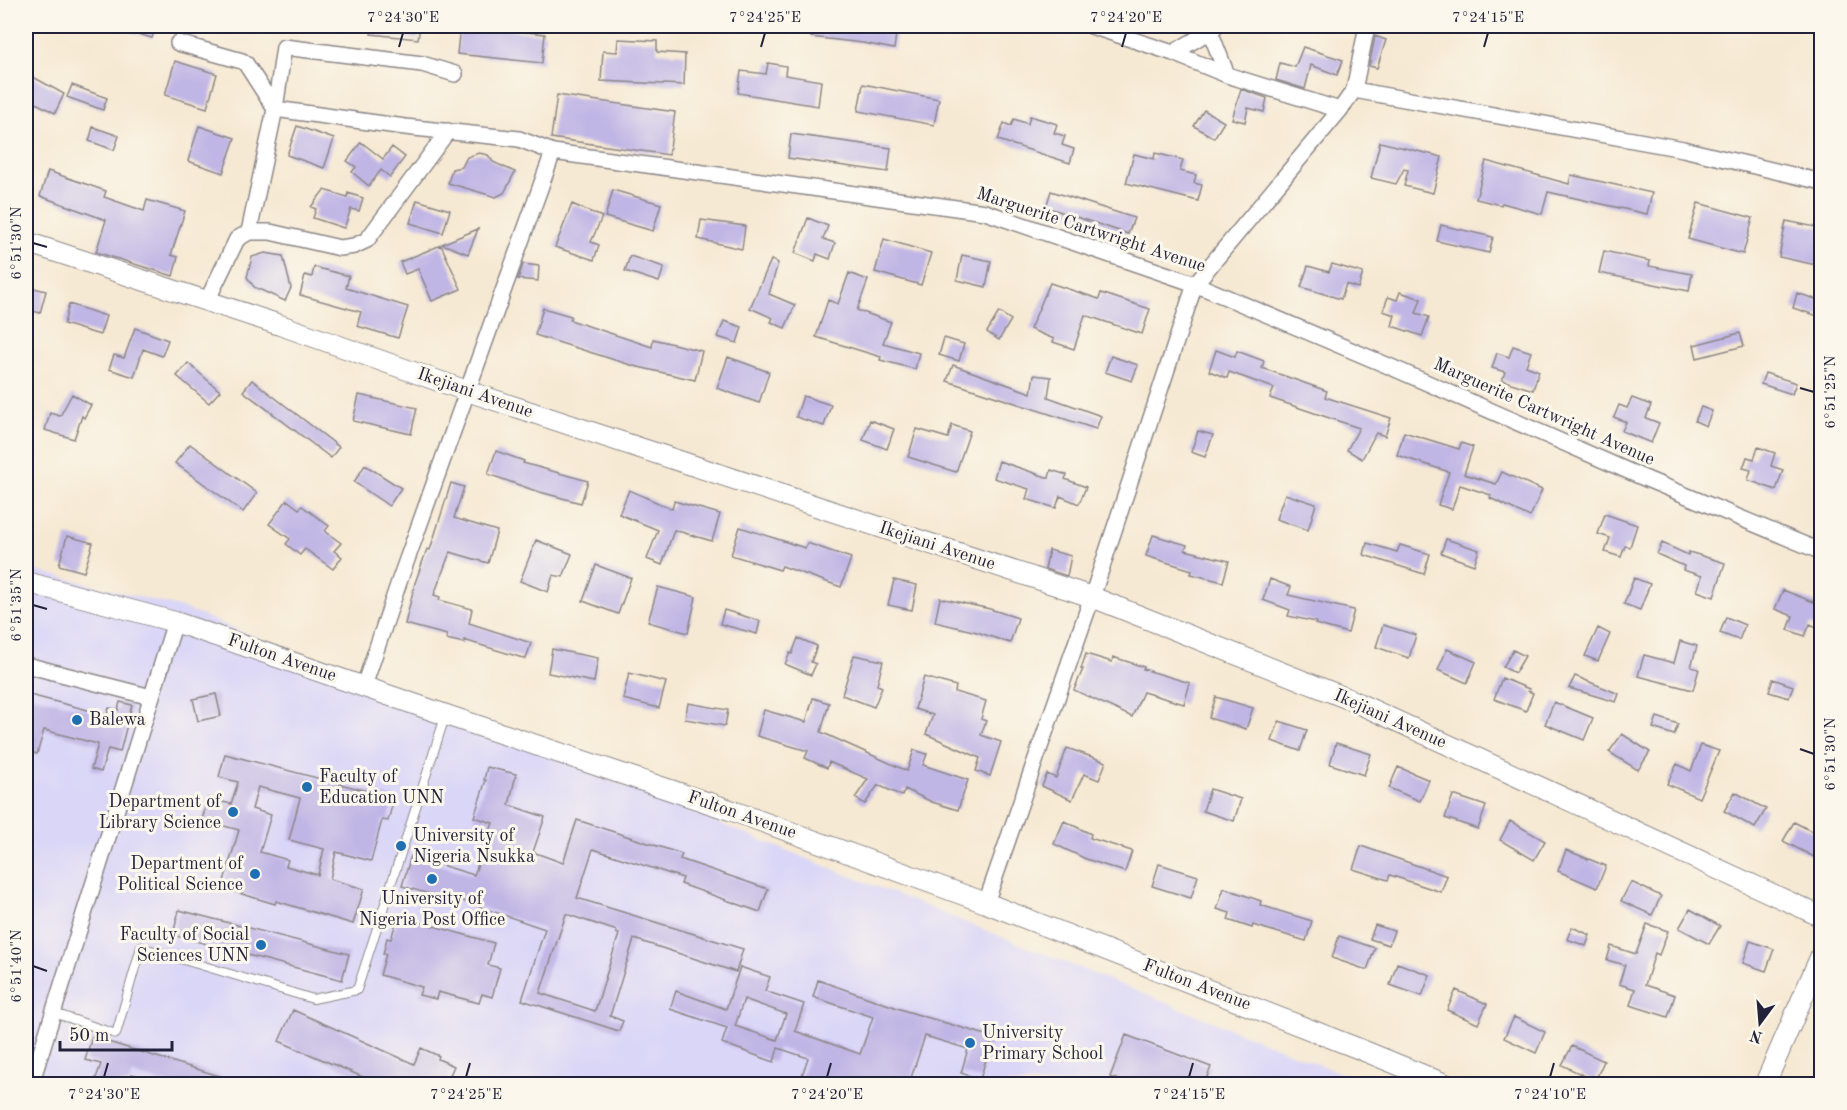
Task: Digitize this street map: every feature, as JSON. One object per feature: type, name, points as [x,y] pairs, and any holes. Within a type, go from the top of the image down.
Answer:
[{"type":"street","points":[[1091,26],[1173,53],[1227,75],[1340,110]]},
{"type":"street","points":[[986,903],[1092,597],[1195,284],[1340,110],[1354,90],[1367,26]]},
{"type":"street","points":[[1173,53],[1213,28],[1227,75]]},
{"type":"street","points":[[178,43],[242,61],[275,109]]},
{"type":"street","points":[[249,232],[275,109],[284,47],[422,64],[455,74]]},
{"type":"street","points":[[1354,90],[1683,149],[1821,182]]},
{"type":"street","name":"Marguerite Cartwright Avenue","points":[[275,109],[519,139],[553,152],[985,212],[1195,284],[1821,552]]},
{"type":"street","points":[[207,301],[237,239],[249,232],[270,232],[340,248],[367,240],[448,131]]},
{"type":"street","points":[[364,686],[553,152]]},
{"type":"street","name":"Ikejiani Avenue","points":[[26,242],[280,325],[467,391],[1092,597],[1351,700],[1821,917]]},
{"type":"street","name":"Fulton Avenue","points":[[26,582],[175,622],[730,810],[986,903],[1445,1084]]},
{"type":"street","points":[[30,1083],[54,1013],[175,622]]},
{"type":"street","points":[[26,665],[151,697]]},
{"type":"street","points":[[1765,1084],[1821,953]]},
{"type":"lane","points":[[54,1013],[116,1034],[141,947],[313,999],[357,990],[446,715]]},
{"type":"shaded area","name":"University of Nigeria Nsukka","points":[[26,568],[183,608],[1368,1084],[26,1084]]},
{"type":"building","points":[[120,26],[156,26],[152,38],[120,29]]},
{"type":"building","points":[[371,26],[420,26],[418,39],[371,34]]},
{"type":"building","points":[[460,26],[509,26],[509,30],[545,34],[542,63],[457,54]]},
{"type":"building","points":[[813,26],[844,26],[896,34],[894,49],[811,37]]},
{"type":"building","points":[[1375,36],[1386,40],[1377,68],[1369,66]]},
{"type":"building","points":[[618,39],[657,41],[657,52],[685,54],[684,85],[601,81],[603,51],[617,52]]},
{"type":"building","points":[[1303,47],[1343,60],[1337,75],[1311,65],[1305,89],[1276,80],[1280,63],[1295,67]]},
{"type":"building","points":[[175,61],[217,74],[207,108],[165,95]]},
{"type":"building","points":[[768,63],[786,66],[785,75],[821,81],[818,106],[738,93],[741,71],[766,74]]},
{"type":"building","points":[[26,73],[64,94],[55,113],[26,98]]},
{"type":"building","points":[[863,84],[939,99],[934,125],[858,111]]},
{"type":"building","points":[[72,85],[107,98],[103,110],[67,97]]},
{"type":"building","points":[[1241,89],[1267,98],[1264,112],[1248,108],[1245,122],[1232,119]]},
{"type":"building","points":[[557,95],[675,112],[669,155],[551,138]]},
{"type":"building","points":[[1204,110],[1224,122],[1214,138],[1194,126]]},
{"type":"building","points":[[1030,116],[1057,124],[1054,133],[1065,136],[1062,145],[1074,149],[1070,163],[998,140],[1004,123],[1011,126],[1014,119],[1028,124]]},
{"type":"building","points":[[199,126],[235,138],[223,173],[188,161]]},
{"type":"building","points":[[297,126],[334,139],[324,168],[287,155]]},
{"type":"building","points":[[93,127],[119,136],[114,150],[89,141]]},
{"type":"building","points":[[791,134],[891,148],[888,172],[788,158]]},
{"type":"building","points":[[361,142],[383,159],[392,147],[405,157],[390,177],[381,170],[369,186],[352,172],[356,167],[347,161]]},
{"type":"building","points":[[1380,142],[1442,157],[1433,193],[1404,186],[1408,170],[1404,169],[1396,184],[1371,178]]},
{"type":"building","points":[[479,153],[488,155],[493,162],[515,172],[504,193],[496,197],[448,183],[452,169],[462,167],[467,157]]},
{"type":"building","points":[[1155,153],[1183,160],[1180,171],[1196,175],[1194,183],[1202,185],[1198,201],[1126,183],[1134,154],[1154,159]]},
{"type":"building","points":[[1486,161],[1569,184],[1571,175],[1652,193],[1647,214],[1548,192],[1542,214],[1502,203],[1501,205],[1476,199]]},
{"type":"building","points":[[48,171],[106,191],[104,197],[144,211],[147,200],[185,211],[171,255],[178,257],[173,276],[96,252],[106,220],[40,196]]},
{"type":"building","points":[[324,190],[347,197],[348,193],[363,198],[359,211],[351,209],[344,228],[313,218],[316,209],[311,207]]},
{"type":"building","points":[[613,190],[661,204],[653,231],[605,217]]},
{"type":"building","points":[[1051,191],[1134,218],[1128,234],[1046,207]]},
{"type":"building","points":[[417,200],[450,210],[443,233],[410,223]]},
{"type":"building","points":[[1698,203],[1753,218],[1743,254],[1688,239]]},
{"type":"building","points":[[572,204],[602,217],[591,242],[599,245],[594,260],[555,247]]},
{"type":"building","points":[[808,218],[828,226],[823,239],[835,243],[830,259],[817,254],[815,261],[795,253]]},
{"type":"building","points":[[701,220],[745,226],[742,249],[698,239]]},
{"type":"building","points":[[1786,221],[1821,228],[1821,266],[1779,257]]},
{"type":"building","points":[[1441,225],[1493,237],[1489,253],[1437,241]]},
{"type":"building","points":[[478,229],[468,254],[442,244]]},
{"type":"building","points":[[884,239],[931,253],[921,285],[875,272]]},
{"type":"building","points":[[441,245],[461,289],[432,301],[418,269],[405,274],[400,262]]},
{"type":"building","points":[[1604,251],[1650,261],[1649,266],[1692,274],[1689,291],[1599,273]]},
{"type":"building","points":[[265,253],[283,256],[291,288],[285,301],[254,287],[247,277],[252,257]]},
{"type":"building","points":[[962,255],[991,261],[986,287],[957,280]]},
{"type":"building","points":[[630,256],[664,267],[659,282],[625,271]]},
{"type":"building","points":[[771,260],[778,263],[769,294],[795,305],[785,328],[771,322],[773,318],[750,308]]},
{"type":"building","points":[[523,264],[539,266],[538,281],[518,279]]},
{"type":"building","points":[[1332,264],[1363,273],[1358,288],[1346,284],[1341,299],[1301,287],[1308,266],[1329,272]]},
{"type":"building","points":[[314,267],[349,276],[346,288],[408,307],[398,338],[357,326],[361,312],[300,295],[305,275],[312,277]]},
{"type":"building","points":[[849,273],[868,280],[857,310],[891,322],[883,343],[919,353],[915,369],[880,360],[881,357],[816,337],[828,300],[838,304]]},
{"type":"building","points":[[1050,283],[1099,299],[1101,293],[1150,309],[1142,334],[1085,315],[1074,349],[1053,342],[1054,339],[1030,329]]},
{"type":"building","points":[[26,286],[46,291],[40,313],[26,309]]},
{"type":"building","points":[[1400,292],[1421,299],[1416,313],[1429,317],[1422,336],[1392,326],[1395,315],[1383,311],[1388,297],[1397,300]]},
{"type":"building","points":[[1797,293],[1821,301],[1821,317],[1793,308]]},
{"type":"building","points":[[69,304],[106,316],[100,335],[64,324]]},
{"type":"building","points":[[543,308],[571,316],[570,320],[652,347],[653,339],[702,351],[695,380],[634,366],[535,335]]},
{"type":"building","points":[[999,312],[1011,320],[999,340],[987,332]]},
{"type":"building","points":[[724,321],[742,327],[737,343],[718,337]]},
{"type":"building","points":[[135,328],[168,340],[162,356],[143,349],[134,377],[109,369],[114,355],[124,358]]},
{"type":"building","points":[[1740,333],[1744,346],[1697,358],[1694,345]]},
{"type":"building","points":[[944,338],[964,344],[959,361],[939,355]]},
{"type":"building","points":[[1513,346],[1531,352],[1526,366],[1539,371],[1533,390],[1502,380],[1505,372],[1492,368],[1497,353],[1509,357]]},
{"type":"building","points":[[1216,350],[1235,357],[1237,351],[1264,361],[1262,368],[1327,391],[1325,397],[1391,418],[1385,436],[1376,433],[1362,459],[1347,450],[1359,428],[1270,398],[1274,388],[1229,372],[1227,378],[1209,371]]},
{"type":"building","points":[[1111,356],[1138,365],[1132,381],[1105,372]]},
{"type":"building","points":[[728,357],[769,372],[759,403],[717,388]]},
{"type":"building","points":[[188,363],[220,391],[209,403],[177,376]]},
{"type":"building","points":[[953,365],[1031,393],[1034,375],[1051,377],[1048,397],[1101,416],[1096,429],[947,381]]},
{"type":"building","points":[[1765,373],[1796,383],[1792,394],[1761,384]]},
{"type":"building","points":[[252,380],[339,447],[331,458],[243,391]]},
{"type":"building","points":[[72,394],[91,405],[84,418],[82,416],[74,439],[45,430],[50,413],[60,416]]},
{"type":"building","points":[[359,395],[417,408],[411,434],[353,421]]},
{"type":"building","points":[[803,396],[831,405],[824,426],[796,417]]},
{"type":"building","points":[[1632,398],[1651,405],[1646,418],[1659,423],[1651,443],[1622,431],[1626,422],[1614,417],[1619,405],[1627,408]]},
{"type":"building","points":[[1701,407],[1712,411],[1706,426],[1695,421]]},
{"type":"building","points":[[870,420],[894,429],[887,449],[863,440]]},
{"type":"building","points":[[952,425],[970,431],[956,472],[908,457],[917,429],[948,438]]},
{"type":"building","points":[[1198,431],[1213,435],[1205,457],[1191,452]]},
{"type":"building","points":[[1404,432],[1459,449],[1461,443],[1473,447],[1464,474],[1496,484],[1502,472],[1542,490],[1530,517],[1490,498],[1491,495],[1460,485],[1452,509],[1438,505],[1449,472],[1397,455]]},
{"type":"building","points":[[190,444],[257,493],[243,512],[175,463]]},
{"type":"building","points":[[1758,447],[1775,453],[1771,466],[1783,470],[1776,490],[1748,480],[1751,470],[1743,468],[1747,457],[1754,459]]},
{"type":"building","points":[[496,451],[524,461],[523,463],[588,481],[581,503],[536,491],[488,474]]},
{"type":"building","points":[[999,461],[1049,478],[1051,470],[1067,475],[1065,479],[1086,487],[1079,504],[1060,496],[1056,508],[1026,499],[1029,489],[994,478]]},
{"type":"building","points":[[365,465],[401,488],[389,506],[354,482]]},
{"type":"building","points":[[451,483],[464,487],[454,518],[497,531],[488,563],[450,552],[434,595],[440,597],[439,600],[472,609],[469,623],[531,643],[526,659],[464,640],[464,643],[446,639],[447,635],[405,624],[415,583],[427,549],[430,550]]},
{"type":"building","points":[[629,490],[672,509],[674,501],[720,514],[712,541],[674,530],[662,565],[647,559],[658,530],[619,514]]},
{"type":"building","points":[[1285,494],[1316,504],[1308,530],[1276,519]]},
{"type":"building","points":[[287,500],[299,509],[302,506],[329,526],[325,531],[341,543],[334,551],[342,557],[333,569],[305,549],[300,555],[286,544],[290,539],[269,524]]},
{"type":"building","points":[[1605,514],[1637,525],[1630,547],[1625,546],[1621,557],[1605,552],[1610,538],[1598,534]]},
{"type":"building","points":[[740,527],[805,548],[807,543],[851,558],[841,587],[782,566],[780,570],[731,555]]},
{"type":"building","points":[[1153,535],[1187,545],[1185,550],[1229,561],[1223,582],[1191,574],[1192,570],[1146,556]]},
{"type":"building","points":[[67,536],[93,543],[84,572],[59,565]]},
{"type":"building","points":[[1446,539],[1479,550],[1474,565],[1441,553]]},
{"type":"building","points":[[536,540],[572,554],[563,577],[553,575],[548,592],[520,581]]},
{"type":"building","points":[[1367,543],[1397,552],[1400,545],[1430,554],[1424,574],[1364,555]]},
{"type":"building","points":[[1662,543],[1688,555],[1689,552],[1725,563],[1714,597],[1697,591],[1702,576],[1683,570],[1684,566],[1657,554]]},
{"type":"building","points":[[1049,550],[1071,556],[1067,576],[1045,569]]},
{"type":"building","points":[[596,565],[631,578],[618,614],[583,601]]},
{"type":"building","points":[[1634,578],[1650,584],[1640,610],[1624,604]]},
{"type":"building","points":[[1270,579],[1291,587],[1288,595],[1354,610],[1348,633],[1315,624],[1316,622],[1288,616],[1290,610],[1263,600]]},
{"type":"building","points":[[894,580],[917,585],[912,610],[888,605]]},
{"type":"building","points":[[658,587],[696,597],[688,633],[648,622]]},
{"type":"building","points":[[1783,590],[1821,605],[1819,628],[1810,624],[1805,636],[1788,630],[1793,616],[1775,609]]},
{"type":"building","points":[[940,598],[1018,618],[1010,643],[935,622]]},
{"type":"building","points":[[724,610],[760,621],[757,634],[720,624]]},
{"type":"building","points":[[1726,617],[1745,625],[1739,640],[1720,633]]},
{"type":"building","points":[[1383,625],[1416,635],[1409,658],[1376,647]]},
{"type":"building","points":[[1598,628],[1610,634],[1598,661],[1585,656]]},
{"type":"building","points":[[798,638],[817,646],[811,662],[816,664],[811,675],[785,664]]},
{"type":"building","points":[[1680,641],[1697,646],[1691,667],[1699,669],[1693,690],[1638,676],[1644,655],[1674,663]]},
{"type":"building","points":[[552,649],[598,658],[594,682],[548,673]]},
{"type":"building","points":[[1447,649],[1476,662],[1467,683],[1438,670]]},
{"type":"building","points":[[1513,650],[1525,656],[1515,673],[1503,667]]},
{"type":"building","points":[[1086,654],[1112,662],[1113,657],[1190,683],[1184,704],[1143,692],[1132,717],[1074,690],[1083,669],[1081,669]]},
{"type":"building","points":[[854,655],[883,661],[877,685],[882,687],[874,707],[842,695]]},
{"type":"building","points":[[629,673],[666,682],[659,708],[623,699]]},
{"type":"building","points":[[1575,676],[1619,694],[1616,702],[1569,688]]},
{"type":"building","points":[[924,677],[956,686],[955,692],[986,701],[981,719],[986,721],[981,735],[1001,742],[990,776],[976,771],[980,758],[926,734],[933,715],[915,709]]},
{"type":"building","points":[[1502,678],[1529,689],[1528,691],[1533,693],[1526,711],[1494,699]]},
{"type":"building","points":[[1773,679],[1793,686],[1789,698],[1769,692]]},
{"type":"building","name":"Balewa","points":[[26,694],[107,715],[109,708],[118,710],[120,702],[132,705],[120,752],[108,749],[101,772],[91,769],[98,744],[44,730],[37,754],[26,751]]},
{"type":"building","points":[[216,694],[221,716],[198,721],[193,699]]},
{"type":"building","points":[[1216,697],[1253,708],[1246,729],[1209,718]]},
{"type":"building","points":[[813,698],[829,703],[821,732],[907,771],[914,750],[927,754],[923,765],[968,780],[958,810],[932,802],[905,789],[902,796],[878,785],[865,804],[855,798],[868,779],[829,762],[827,768],[805,758],[808,751],[757,736],[764,710],[806,722]]},
{"type":"building","points":[[1554,702],[1593,718],[1584,740],[1545,724]]},
{"type":"building","points":[[688,703],[728,710],[725,726],[685,719]]},
{"type":"building","points":[[1657,717],[1678,724],[1674,735],[1653,728]]},
{"type":"building","points":[[1279,721],[1307,730],[1300,751],[1272,741]]},
{"type":"building","points":[[1622,734],[1650,752],[1638,770],[1609,752]]},
{"type":"building","points":[[1336,743],[1371,754],[1364,775],[1330,764]]},
{"type":"building","points":[[1701,745],[1719,751],[1699,798],[1667,784],[1677,764],[1691,771]]},
{"type":"building","points":[[1067,748],[1106,762],[1099,780],[1084,774],[1072,800],[1042,786],[1047,774],[1056,778]]},
{"type":"building","points":[[225,754],[394,798],[388,821],[382,820],[371,861],[336,852],[330,879],[364,889],[353,924],[222,888],[239,830],[202,820],[208,798],[231,804],[238,782],[219,777]],"holes":[[[258,787],[300,798],[289,840],[324,849],[318,875],[286,866],[288,860],[260,852],[271,815],[252,809]]]},
{"type":"building","points":[[487,767],[516,774],[509,805],[545,817],[533,852],[563,863],[577,820],[682,854],[680,859],[768,889],[760,912],[681,884],[683,878],[593,849],[577,898],[743,949],[736,972],[634,939],[610,1016],[623,1021],[619,1031],[522,1000],[545,929],[454,898],[453,901],[402,886],[411,856],[474,875],[493,823],[474,817],[486,780],[484,780]],"holes":[[[566,914],[617,931],[616,933],[619,934],[595,1011],[540,993]]]},
{"type":"building","points":[[1398,767],[1429,780],[1420,801],[1389,788]]},
{"type":"building","points":[[1210,789],[1241,799],[1234,821],[1203,811]]},
{"type":"building","points":[[1735,792],[1766,809],[1755,828],[1724,811]]},
{"type":"building","points":[[1453,795],[1486,806],[1478,829],[1445,818]]},
{"type":"building","points":[[1064,821],[1091,834],[1090,838],[1132,851],[1125,872],[1086,859],[1054,844]]},
{"type":"building","points":[[1510,821],[1545,841],[1534,860],[1500,840]]},
{"type":"building","points":[[1794,822],[1821,836],[1821,844],[1814,857],[1783,841]]},
{"type":"building","points":[[1361,846],[1447,876],[1441,892],[1390,875],[1388,880],[1353,869]]},
{"type":"building","points":[[1566,850],[1606,866],[1597,888],[1558,871]]},
{"type":"building","points":[[1159,864],[1198,876],[1191,898],[1152,886]]},
{"type":"building","points":[[1631,882],[1661,896],[1652,915],[1621,901]]},
{"type":"building","points":[[1224,888],[1261,901],[1260,905],[1312,921],[1306,941],[1228,920],[1230,913],[1217,909]]},
{"type":"building","points":[[1690,909],[1720,926],[1709,944],[1679,928]]},
{"type":"building","name":"Faculty of Social Sciences UNN","points":[[179,910],[349,954],[342,980],[173,935]]},
{"type":"building","points":[[398,916],[494,943],[488,965],[500,968],[492,997],[482,994],[479,1003],[438,992],[436,999],[419,995],[422,987],[380,975],[386,954],[383,954],[387,938],[391,939]]},
{"type":"building","points":[[1647,924],[1668,931],[1659,955],[1655,953],[1645,985],[1675,995],[1668,1017],[1630,1005],[1635,989],[1619,984],[1625,965],[1607,960],[1611,946],[1636,954]]},
{"type":"building","points":[[1375,925],[1394,931],[1389,945],[1370,939]]},
{"type":"building","points":[[1572,927],[1590,935],[1586,946],[1567,939]]},
{"type":"building","points":[[1339,936],[1375,948],[1367,970],[1332,958]]},
{"type":"building","points":[[1750,941],[1774,949],[1766,971],[1743,963]]},
{"type":"building","points":[[1397,963],[1430,975],[1422,996],[1390,985]]},
{"type":"building","points":[[740,967],[770,977],[765,991],[804,1004],[795,1031],[860,1054],[873,1017],[813,997],[818,980],[906,1011],[993,1037],[980,1079],[961,1073],[968,1049],[925,1036],[909,1084],[799,1084],[808,1058],[778,1048],[774,1062],[722,1043],[727,1028],[670,1009],[676,991],[726,1009]],"holes":[[[744,999],[786,1014],[777,1040],[735,1026]]]},
{"type":"building","points":[[1456,990],[1487,1004],[1478,1024],[1447,1010]]},
{"type":"building","points":[[293,1010],[414,1064],[421,1048],[454,1066],[446,1084],[379,1084],[279,1041]]},
{"type":"building","points":[[1514,1017],[1545,1032],[1536,1053],[1504,1038]]},
{"type":"building","points":[[1126,1035],[1211,1067],[1204,1084],[1130,1084],[1110,1077]]},
{"type":"building","points":[[92,1037],[239,1082],[239,1084],[167,1084],[132,1074],[128,1084],[94,1084],[101,1064],[85,1060]]},
{"type":"building","points":[[1572,1046],[1604,1061],[1595,1081],[1562,1065]]},
{"type":"place","name":"Balewa","points":[[77,720]]},
{"type":"place","name":"Faculty of Education UNN","points":[[307,787]]},
{"type":"place","name":"Department of Library Science","points":[[233,812]]},
{"type":"place","name":"University of Nigeria Nsukka","points":[[401,846]]},
{"type":"place","name":"Department of Political Science","points":[[255,874]]},
{"type":"place","name":"University of Nigeria Post Office","points":[[432,879]]},
{"type":"place","name":"Faculty of Social Sciences UNN","points":[[261,945]]},
{"type":"place","name":"University Primary School","points":[[970,1043]]}]
